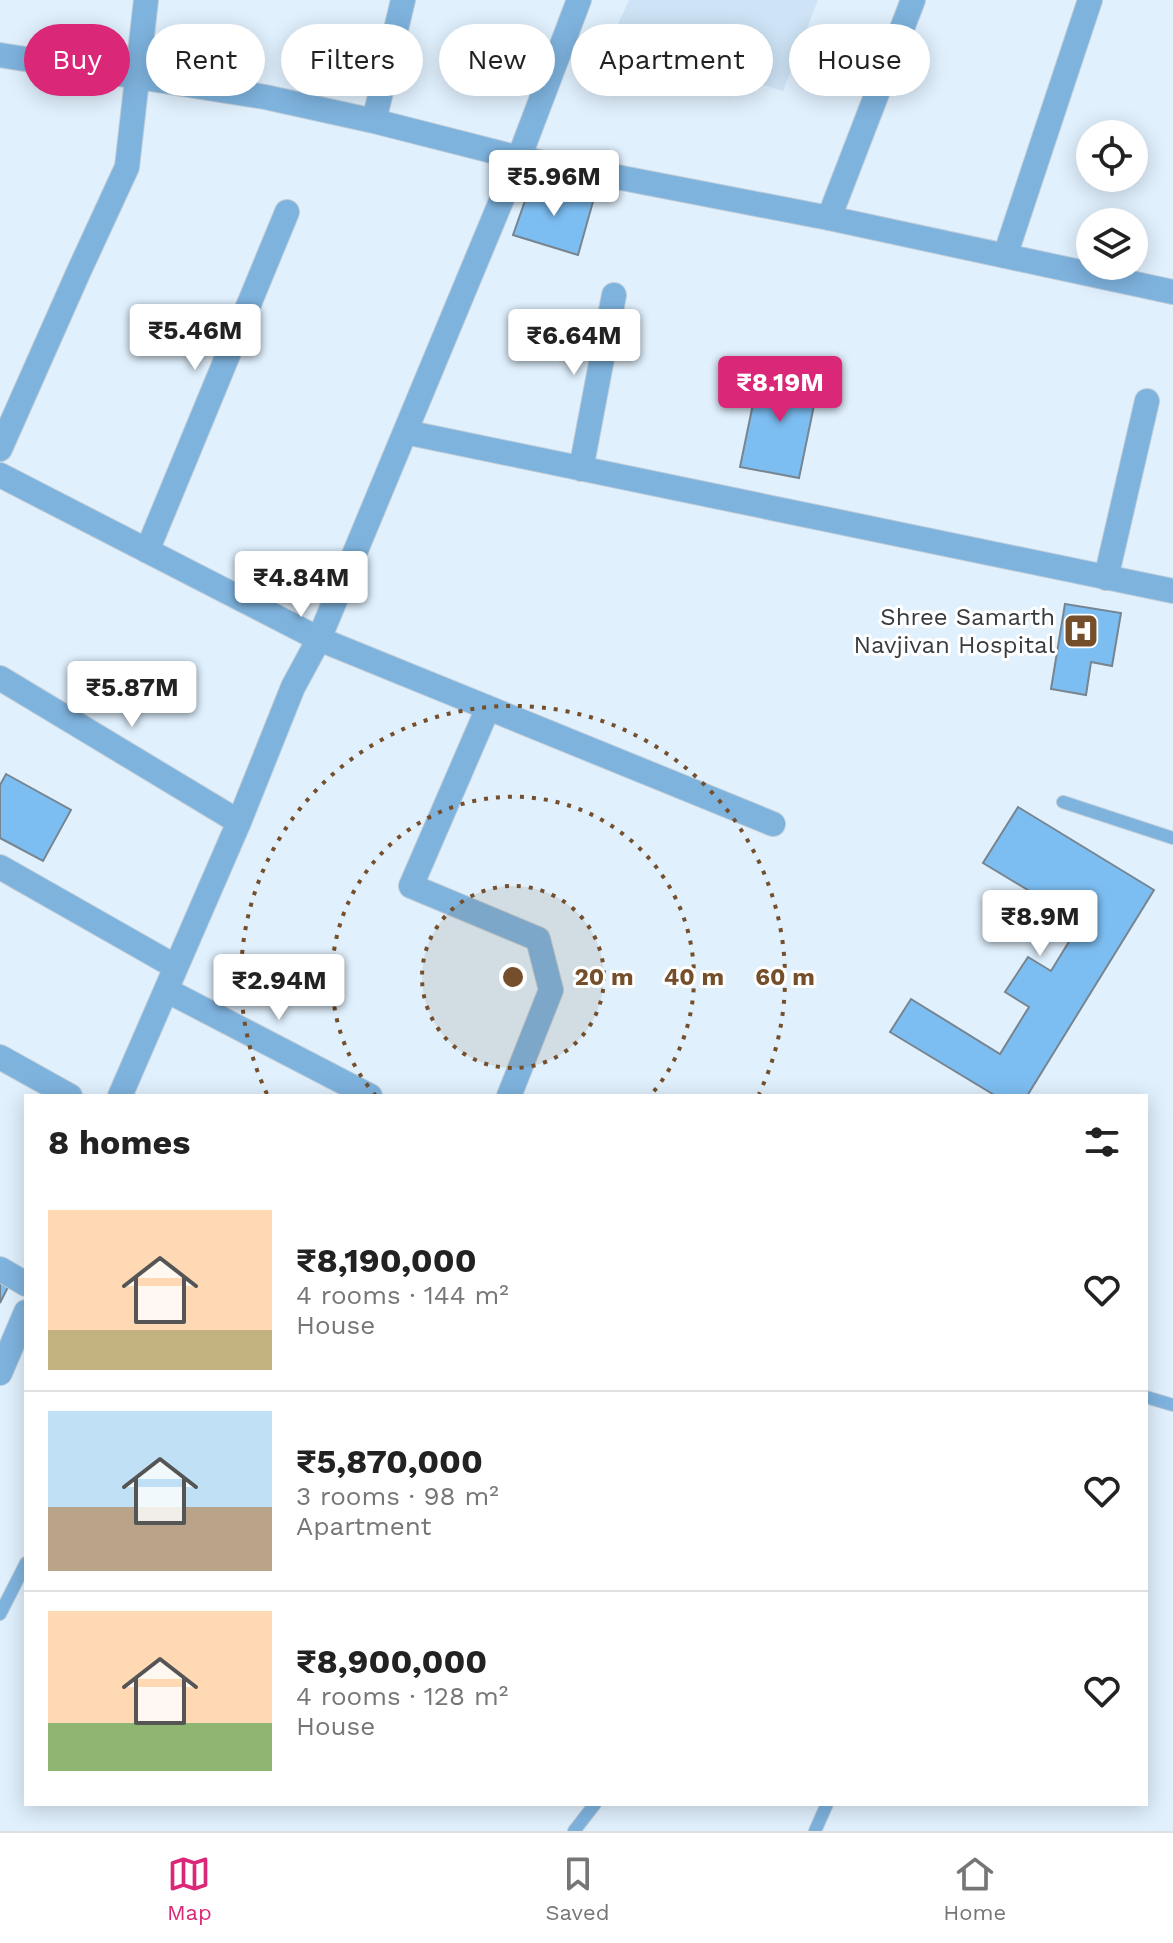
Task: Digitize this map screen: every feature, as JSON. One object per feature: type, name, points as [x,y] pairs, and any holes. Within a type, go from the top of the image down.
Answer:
[{"type":"street","points":[[0,449],[127,167],[146,0]]},
{"type":"street","points":[[374,121],[403,0]]},
{"type":"street","points":[[121,1094],[239,822],[293,687],[319,639],[519,158],[579,0]]},
{"type":"street","points":[[829,218],[913,0]]},
{"type":"street","points":[[1005,256],[1090,0]]},
{"type":"street","points":[[0,55],[265,97],[519,158],[829,218],[1173,292]]},
{"type":"street","points":[[147,551],[287,212]]},
{"type":"street","points":[[581,469],[614,295]]},
{"type":"street","points":[[1106,578],[1147,401]]},
{"type":"street","points":[[405,432],[1173,591]]},
{"type":"street","points":[[0,475],[319,639],[773,824]]},
{"type":"street","points":[[0,678],[239,822]]},
{"type":"street","points":[[488,708],[411,886],[538,939],[551,990],[510,1094]]},
{"type":"street","points":[[0,867],[176,967]]},
{"type":"street","points":[[166,990],[366,1094]]},
{"type":"street","points":[[0,1057],[66,1094]]},
{"type":"street","points":[[0,1269],[24,1283]]},
{"type":"street","points":[[0,1373],[24,1317]]},
{"type":"lane","points":[[1063,802],[1173,838]]},
{"type":"lane","points":[[1148,1398],[1173,1405]]},
{"type":"lane","points":[[0,1614],[24,1567]]},
{"type":"lane","points":[[574,1831],[593,1806]]},
{"type":"lane","points":[[815,1831],[826,1806]]},
{"type":"shaded area","points":[[629,0],[818,0],[809,24],[789,24],[789,75],[783,91],[773,88],[773,24],[618,24]]},
{"type":"building","points":[[532,181],[594,198],[578,255],[513,235]]},
{"type":"building","points":[[760,370],[819,381],[799,478],[740,467]]},
{"type":"building","points":[[1065,604],[1121,613],[1112,666],[1091,662],[1086,695],[1051,689]]},
{"type":"building","points":[[6,774],[71,810],[43,861],[0,838],[0,785]]},
{"type":"building","points":[[1018,807],[1154,890],[1028,1094],[993,1094],[890,1032],[911,999],[1000,1054],[1029,1007],[1005,992],[1028,957],[1051,971],[1081,922],[983,863]]},
{"type":"building","points":[[0,1278],[10,1283],[0,1303]]},
{"type":"place","name":"Shree Samarth Navjivan Hospital","points":[[1081,631]]}]
